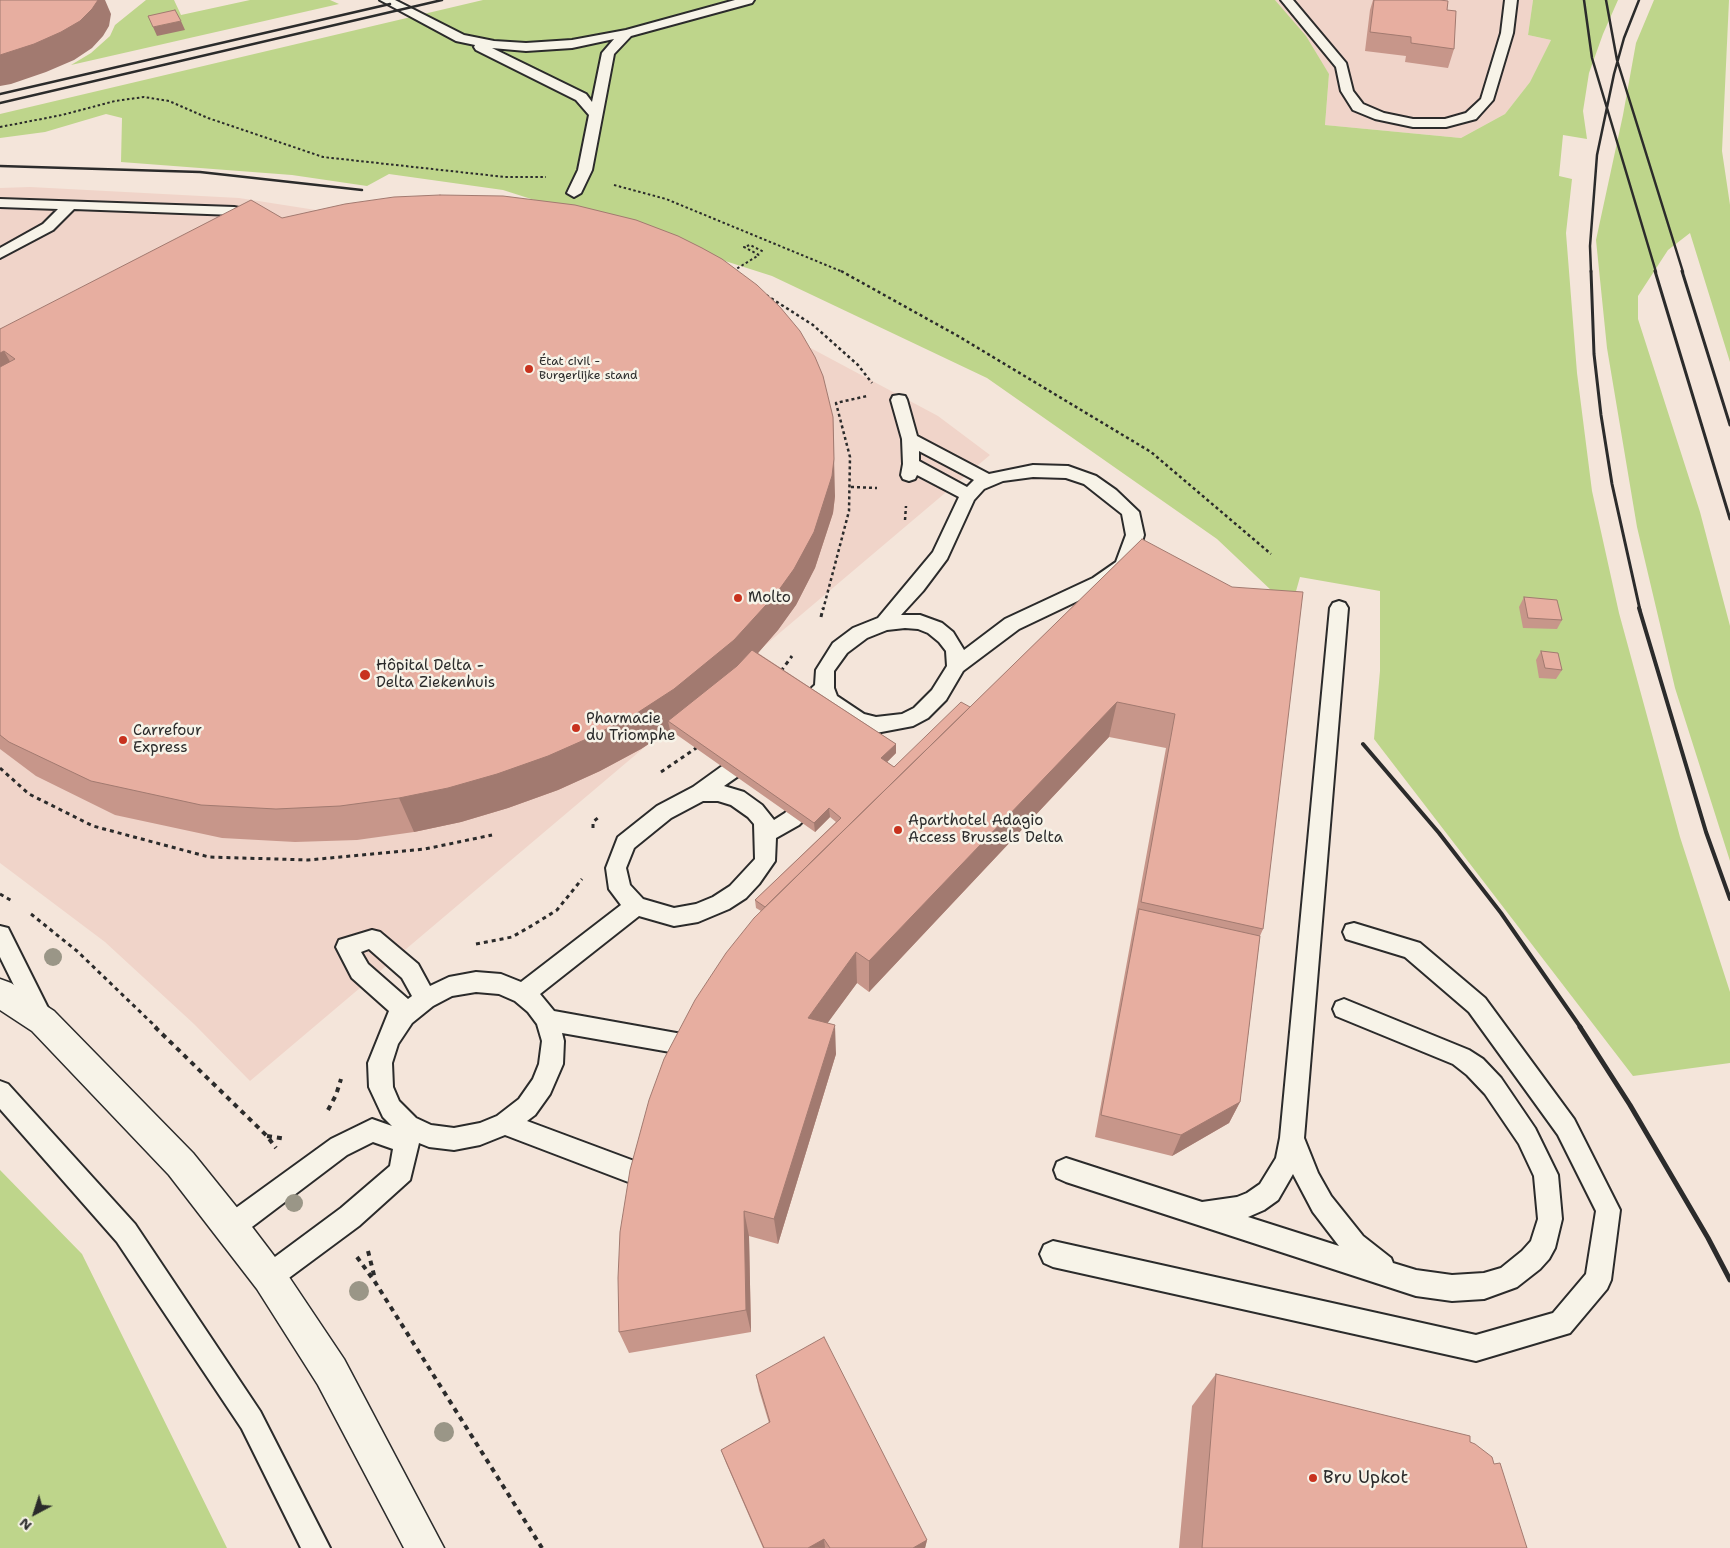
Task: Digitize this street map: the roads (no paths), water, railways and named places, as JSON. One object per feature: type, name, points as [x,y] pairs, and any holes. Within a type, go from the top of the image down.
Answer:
[{"type":"main road","points":[[0,993],[43,1021],[181,1164],[231,1227],[269,1277],[332,1372],[425,1548]]},
{"type":"lane","points":[[386,0],[581,97],[595,114]]},
{"type":"lane","points":[[460,38],[494,45],[526,47],[572,44],[627,33],[748,0]]},
{"type":"lane","points":[[1287,0],[1342,66],[1347,91],[1358,106],[1380,116],[1413,123],[1446,123],[1472,116],[1487,100],[1507,33],[1511,0]]},
{"type":"lane","points":[[574,193],[585,170],[608,53],[627,33]]},
{"type":"lane","points":[[0,203],[234,212],[272,218]]},
{"type":"lane","points":[[0,254],[48,227],[70,205]]},
{"type":"lane","points":[[899,400],[910,439],[910,469],[969,495]]},
{"type":"lane","points":[[910,439],[989,481]]},
{"type":"lane","points":[[885,623],[941,555],[969,495],[978,485],[1000,476],[1032,471],[1068,472],[1090,480],[1110,494],[1130,512],[1135,535],[1131,550],[1123,566],[1099,583],[1012,624],[956,666],[939,696],[921,713],[906,721],[876,725],[858,720],[830,701],[824,688],[825,670],[840,648],[860,634],[885,623],[920,622],[935,628],[946,637],[955,650],[956,666]]},
{"type":"lane","points":[[1189,1210],[1216,1212],[1236,1209],[1255,1202],[1269,1192],[1287,1162],[1292,1138],[1339,608]]},
{"type":"lane","points":[[784,726],[824,688]]},
{"type":"lane","points":[[867,745],[888,724]]},
{"type":"lane","points":[[700,793],[718,793],[737,798],[755,811],[764,821],[766,834],[765,861],[738,892],[721,903],[698,913],[674,916],[657,914],[636,906],[620,889],[616,868],[625,843],[664,812],[700,793],[750,757],[763,744]]},
{"type":"lane","points":[[766,834],[792,819],[826,785]]},
{"type":"lane","points":[[523,994],[636,906]]},
{"type":"lane","points":[[1054,1254],[1476,1348],[1560,1324],[1598,1280],[1608,1210],[1566,1127],[1477,1006],[1412,950],[1354,932]]},
{"type":"lane","points":[[0,935],[43,1021]]},
{"type":"lane","points":[[269,1277],[350,1217],[401,1172],[407,1134],[390,1109],[381,1087],[380,1063],[402,1008],[360,971],[347,947],[372,939],[410,971],[425,998]]},
{"type":"lane","points":[[231,1227],[338,1147],[372,1130],[454,1139],[480,1134],[506,1124],[527,1107],[542,1086],[551,1064],[553,1041],[546,1020],[536,1005],[523,994],[501,984],[476,982],[449,987],[425,998],[404,1016],[388,1039]]},
{"type":"lane","points":[[1066,1170],[1416,1283],[1452,1288],[1484,1286],[1508,1278],[1531,1260],[1540,1250],[1546,1239],[1550,1219],[1546,1175],[1532,1145],[1504,1101],[1475,1067],[1461,1057],[1444,1049],[1344,1009]]},
{"type":"lane","points":[[546,1020],[693,1046]]},
{"type":"lane","points":[[0,1092],[126,1233],[251,1420],[316,1548]]},
{"type":"lane","points":[[506,1124],[644,1176]]},
{"type":"lane","points":[[1292,1138],[1308,1180],[1338,1227],[1376,1264],[1398,1277]]},
{"type":"railway","points":[[0,103],[442,0]]},
{"type":"railway","points":[[1584,0],[1592,58],[1607,108]]},
{"type":"railway","points":[[1606,0],[1617,62]]},
{"type":"railway","points":[[1617,62],[1624,38],[1639,0]]},
{"type":"railway","points":[[0,94],[390,4]]},
{"type":"railway","points":[[1607,108],[1617,62]]},
{"type":"railway","points":[[1617,62],[1683,272]]},
{"type":"railway","points":[[1591,272],[1590,246],[1597,155],[1607,108]]},
{"type":"railway","points":[[1607,108],[1656,272]]},
{"type":"railway","points":[[0,166],[200,172],[362,190]]},
{"type":"railway","points":[[1591,271],[1594,354],[1601,415],[1612,484],[1640,610]]},
{"type":"railway","points":[[1655,271],[1730,519]]},
{"type":"railway","points":[[1682,271],[1730,425]]},
{"type":"railway","points":[[1639,608],[1706,832],[1730,899]]},
{"type":"railway","points":[[1363,744],[1439,833],[1501,913],[1581,1028]]},
{"type":"railway","points":[[1580,1027],[1630,1105],[1708,1238],[1730,1280]]},
{"type":"place","name":"État civil - Burgerlijke stand","points":[[529,369]]},
{"type":"place","name":"Molto","points":[[738,598]]},
{"type":"place","name":"Hôpital Delta - Delta Ziekenhuis","points":[[365,675]]},
{"type":"place","name":"Pharmacie du Triomphe","points":[[576,728]]},
{"type":"place","name":"Carrefour Express","points":[[123,740]]},
{"type":"place","name":"Aparthotel Adagio Access Brussels Delta","points":[[898,830]]},
{"type":"place","name":"Bru Upkot","points":[[1313,1478]]}]
